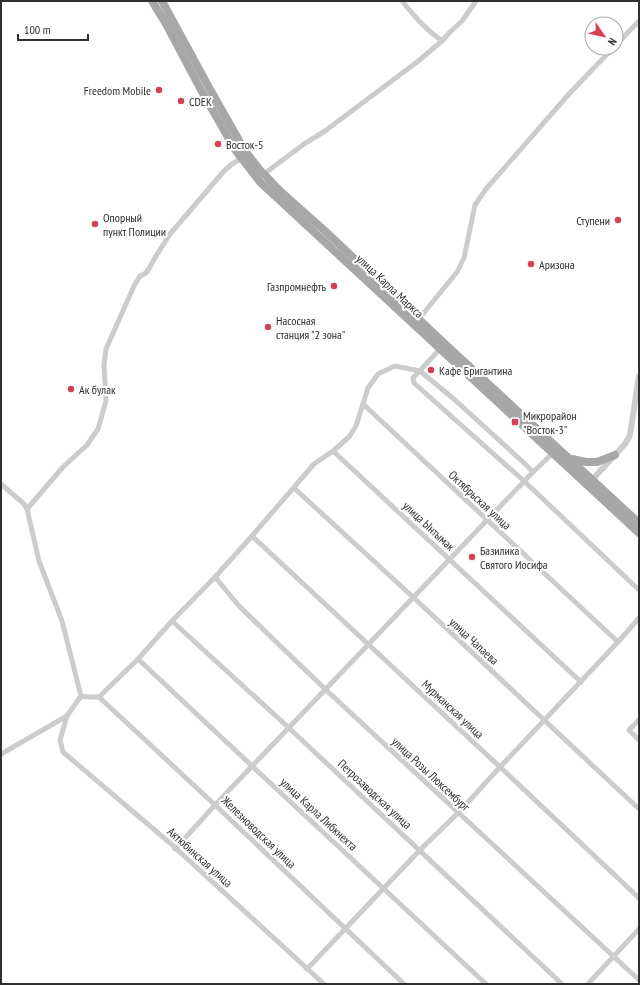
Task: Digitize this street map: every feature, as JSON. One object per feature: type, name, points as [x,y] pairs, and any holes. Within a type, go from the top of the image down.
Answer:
[{"type":"main road","points":[[152,1],[169,22]]},
{"type":"main road","points":[[162,1],[169,22]]},
{"type":"main road","name":"улица Карла Маркса","points":[[169,22],[201,90],[260,182],[570,459],[639,533]]},
{"type":"main road","name":"улица Карла Маркса","points":[[244,157],[326,231],[416,322],[440,350],[553,453],[639,523]]},
{"type":"main road","points":[[570,459],[586,462],[597,462],[615,455]]},
{"type":"street","points":[[402,1],[433,35],[442,41]]},
{"type":"street","points":[[264,174],[404,72],[442,41],[462,21],[476,1]]},
{"type":"street","points":[[624,37],[639,21]]},
{"type":"street","points":[[416,322],[457,272],[464,258],[475,206],[486,189],[569,94],[605,56]]},
{"type":"street","points":[[28,509],[64,467],[87,445],[98,429],[106,401],[104,365],[106,349],[134,286],[140,276],[146,272],[170,234],[224,171],[244,157]]},
{"type":"street","points":[[440,350],[413,378],[414,383],[524,481],[639,590]]},
{"type":"street","points":[[81,696],[99,697],[138,659],[172,621],[215,577],[314,464],[333,451],[349,437],[356,426],[368,388],[378,374],[395,366],[420,371],[461,405],[533,472]]},
{"type":"street","points":[[590,482],[625,444],[630,435],[639,376]]},
{"type":"street","name":"Октябрьская улица","points":[[362,404],[618,642]]},
{"type":"street","name":"улица Ынтымак","points":[[333,451],[581,682]]},
{"type":"street","points":[[175,849],[325,689],[524,481],[553,453]]},
{"type":"street","points":[[1,484],[28,509],[39,561],[62,621],[81,696],[67,716],[1,754]]},
{"type":"street","name":"улица Чапаева","points":[[294,488],[413,597],[639,809]]},
{"type":"street","name":"Мурманская улица","points":[[252,536],[639,898]]},
{"type":"street","name":"улица Розы Люксембург","points":[[215,577],[239,606],[325,689],[639,980]]},
{"type":"street","points":[[307,969],[420,850],[458,813],[639,618]]},
{"type":"street","name":"Петрозаводская улица","points":[[172,621],[289,728],[562,984]]},
{"type":"street","name":"улица Карла Либкнехта","points":[[138,659],[486,984]]},
{"type":"street","name":"Железноводская улица","points":[[99,697],[216,804],[404,984]]},
{"type":"street","name":"Актюбинская улица","points":[[67,716],[60,740],[63,752],[170,843],[324,984]]},
{"type":"street","points":[[639,720],[629,730],[639,740]]},
{"type":"street","points":[[588,984],[639,929]]},
{"type":"place","name":"Freedom Mobile","points":[[159,90]]},
{"type":"place","name":"CDEK","points":[[181,101]]},
{"type":"place","name":"Восток-5","points":[[218,144]]},
{"type":"place","name":"Ступени","points":[[618,220]]},
{"type":"place","name":"Опорный пункт Полиции","points":[[95,224]]},
{"type":"place","name":"Аризона","points":[[531,264]]},
{"type":"place","name":"Газпромнефть","points":[[334,286]]},
{"type":"place","name":"Насосная станция \"2 зона\"","points":[[268,327]]},
{"type":"place","name":"Кафе Бригантина","points":[[431,370]]},
{"type":"place","name":"Ак булак","points":[[71,389]]},
{"type":"place","name":"Микрорайон \"Восток-3\"","points":[[515,422]]},
{"type":"place","name":"Базилика Святого Иосифа","points":[[472,557]]}]
